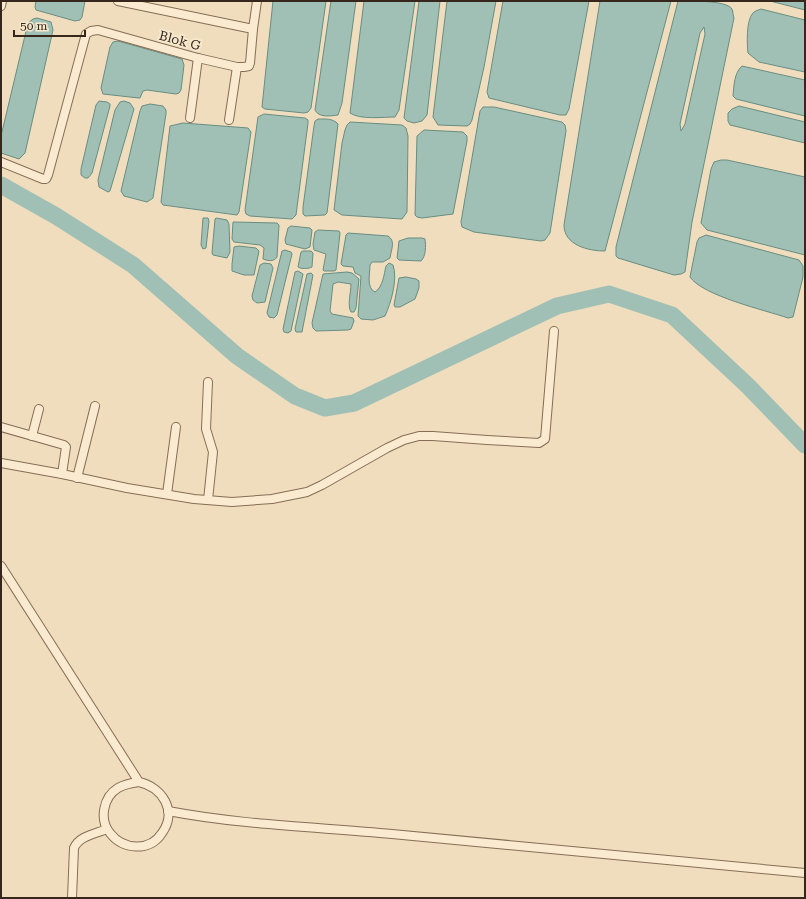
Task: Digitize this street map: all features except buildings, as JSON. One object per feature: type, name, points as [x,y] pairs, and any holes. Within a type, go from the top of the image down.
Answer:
[{"type":"street","points":[[1,6],[2,1]]},
{"type":"street","points":[[118,1],[253,29],[257,1]]},
{"type":"street","name":"Blok G","points":[[1,162],[44,180],[46,179],[86,34],[90,31],[98,30],[198,58],[237,67],[247,67],[250,63],[253,29]]},
{"type":"street","points":[[190,118],[198,58]]},
{"type":"street","points":[[229,120],[237,67]]},
{"type":"street","points":[[1,463],[167,494],[232,502],[272,499],[307,492],[387,448],[404,440],[419,436],[541,442],[545,439],[554,331]]},
{"type":"street","points":[[208,382],[206,429],[213,452],[208,500]]},
{"type":"street","points":[[77,478],[95,406]]},
{"type":"street","points":[[32,436],[39,409]]},
{"type":"street","points":[[1,427],[65,445],[66,447],[62,474]]},
{"type":"street","points":[[167,494],[176,427]]},
{"type":"street","points":[[1,566],[139,782]]},
{"type":"street","points":[[139,782],[148,784],[162,795],[166,802],[168,811],[167,823],[162,833],[154,842],[145,846],[135,847],[125,845],[117,840],[107,829],[104,818],[104,807],[109,796],[117,788],[127,783],[139,782]]},
{"type":"street","points":[[168,811],[257,823],[390,833],[805,873]]},
{"type":"street","points":[[72,898],[74,848],[76,842],[80,839],[107,829]]},
{"type":"water","points":[[36,1],[85,1],[82,17],[80,20],[75,21],[36,10]]},
{"type":"water","points":[[273,1],[326,1],[311,108],[308,112],[304,113],[265,109],[262,107]]},
{"type":"water","points":[[331,1],[356,1],[342,103],[338,115],[325,116],[317,113],[315,110]]},
{"type":"water","points":[[364,1],[415,1],[399,110],[395,117],[360,117],[350,113]]},
{"type":"water","points":[[419,1],[440,1],[427,115],[422,121],[414,123],[407,121],[404,118]]},
{"type":"water","points":[[447,1],[496,1],[484,67],[472,120],[467,126],[438,125],[433,117]]},
{"type":"water","points":[[503,1],[589,1],[569,109],[566,115],[560,115],[489,98],[487,92]]},
{"type":"water","points":[[600,1],[671,1],[605,251],[591,250],[578,246],[568,238],[564,225]]},
{"type":"water","points":[[678,1],[707,2],[729,6],[732,9],[734,18],[692,222],[685,272],[674,275],[618,258],[616,256],[616,247]],"holes":[[[704,27],[705,34],[685,124],[681,131],[680,124],[700,33]]]},
{"type":"water","points":[[770,1],[805,1],[805,10]]},
{"type":"water","points":[[761,9],[805,20],[805,72],[759,62],[748,53],[747,44],[749,21],[755,11]]},
{"type":"water","points":[[37,18],[51,22],[53,30],[25,153],[19,159],[1,153],[1,136],[28,23]]},
{"type":"water","points":[[118,41],[182,59],[184,65],[181,90],[179,93],[176,94],[147,90],[143,91],[140,98],[103,94],[101,88],[110,47],[113,42]]},
{"type":"water","points":[[742,66],[805,80],[805,116],[736,99],[733,96],[735,80],[737,72]]},
{"type":"water","points":[[99,101],[107,102],[110,106],[92,173],[88,178],[85,178],[81,175],[81,169],[96,105]]},
{"type":"water","points":[[124,101],[130,103],[134,109],[110,191],[108,192],[99,187],[98,180],[115,110],[120,102]]},
{"type":"water","points":[[150,104],[163,106],[166,110],[166,114],[153,198],[147,202],[124,196],[121,191],[140,111],[142,106]]},
{"type":"water","points":[[739,106],[805,122],[805,143],[730,125],[728,121],[728,113],[732,109]]},
{"type":"water","points":[[483,107],[494,107],[562,122],[565,125],[566,131],[550,233],[545,240],[541,241],[474,232],[462,227],[461,222],[480,111]]},
{"type":"water","points":[[264,114],[305,118],[308,120],[296,215],[292,219],[250,216],[246,214],[245,210],[258,117]]},
{"type":"water","points":[[318,119],[331,120],[338,124],[327,213],[325,215],[305,216],[303,214],[303,207],[314,126],[315,121]]},
{"type":"water","points":[[350,122],[402,125],[406,128],[408,136],[407,212],[402,219],[342,215],[334,210],[342,143],[345,130]]},
{"type":"water","points":[[183,123],[248,128],[251,132],[239,212],[237,215],[163,205],[161,202],[170,126]]},
{"type":"water","points":[[424,130],[463,132],[467,136],[453,214],[422,218],[415,215],[417,136]]},
{"type":"water","points":[[721,160],[805,177],[805,255],[707,230],[701,223],[711,169],[714,162]]},
{"type":"water","points":[[203,218],[208,218],[209,221],[206,248],[203,249],[201,245]]},
{"type":"water","points":[[216,218],[227,220],[229,224],[230,252],[227,258],[213,255],[212,253]]},
{"type":"water","points":[[233,222],[277,223],[279,225],[276,259],[271,261],[263,259],[264,248],[260,245],[234,242],[232,239]]},
{"type":"water","points":[[291,226],[310,228],[312,230],[310,247],[305,249],[286,244],[285,240],[288,228]]},
{"type":"water","points":[[318,230],[339,231],[340,233],[336,270],[334,271],[323,270],[326,254],[314,250],[313,244],[315,232]]},
{"type":"water","points":[[348,233],[388,236],[392,240],[390,258],[383,262],[372,262],[370,265],[369,284],[375,292],[380,287],[386,266],[389,263],[393,265],[395,277],[394,284],[385,316],[373,320],[361,319],[358,316],[361,276],[355,273],[353,267],[343,266],[341,264],[346,235]]},
{"type":"water","points":[[706,235],[799,260],[803,266],[803,277],[793,317],[788,318],[735,302],[697,284],[690,277],[697,242],[699,238]]},
{"type":"water","points":[[408,238],[425,239],[425,254],[421,261],[399,260],[397,258],[399,241]]},
{"type":"water","points":[[239,246],[256,248],[259,251],[254,275],[244,275],[232,271],[234,247]]},
{"type":"water","points":[[285,250],[291,252],[292,254],[277,315],[274,318],[269,317],[267,313],[282,251]]},
{"type":"water","points":[[311,251],[313,253],[312,267],[298,267],[301,252]]},
{"type":"water","points":[[264,263],[271,264],[273,268],[265,302],[257,303],[253,300],[252,296],[260,265]]},
{"type":"water","points":[[298,271],[303,274],[291,331],[288,333],[284,332],[283,329],[295,272]]},
{"type":"water","points":[[311,273],[313,275],[302,332],[296,332],[295,329],[307,274]]},
{"type":"water","points":[[352,273],[359,279],[356,308],[354,312],[351,312],[349,302],[351,284],[338,282],[333,284],[330,311],[332,314],[353,318],[354,321],[351,329],[316,331],[313,328],[312,323],[323,274]]},
{"type":"water","points":[[406,277],[419,281],[419,288],[415,299],[400,307],[395,307],[394,305],[399,278]]},
{"type":"waterway","points":[[1,185],[56,216],[133,265],[237,356],[295,396],[325,408],[354,403],[557,306],[609,294],[672,315],[748,386],[805,445]]}]
